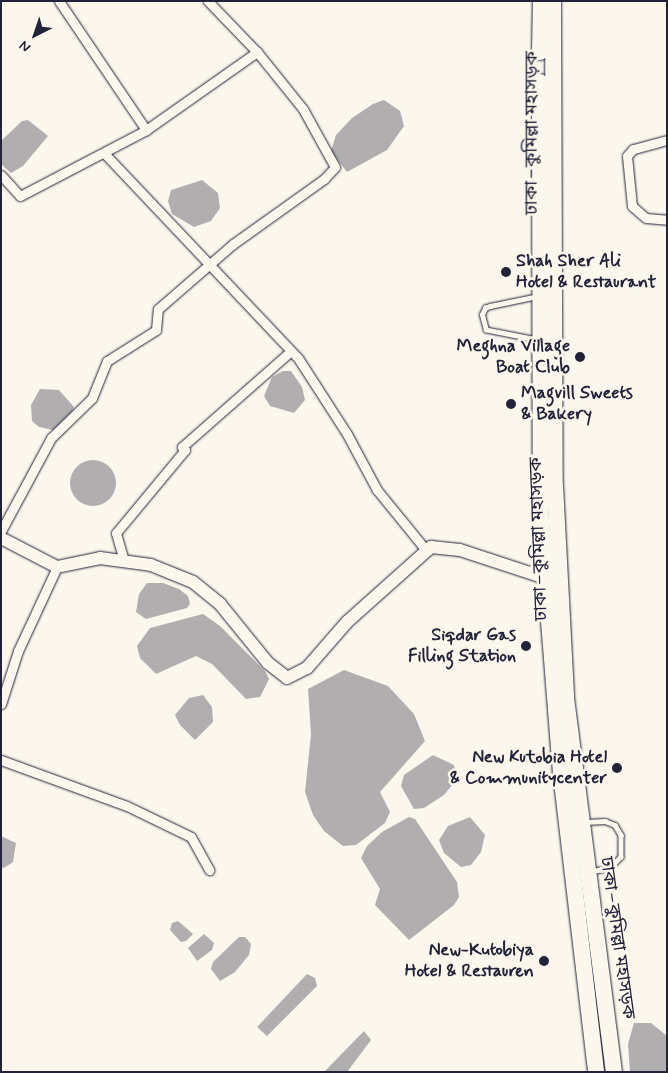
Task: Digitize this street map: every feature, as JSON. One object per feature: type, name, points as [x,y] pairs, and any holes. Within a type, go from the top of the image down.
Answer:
[{"type":"highway","name":"ঢাকা–কুমিল্লা মহাসড়ক","points":[[541,1],[540,340],[545,578],[561,773],[596,1072]]},
{"type":"highway","name":"ঢাকা–কুমিল্লা মহাসড়ক","points":[[553,1],[555,485],[566,698],[614,1072]]},
{"type":"street","points":[[59,1],[146,130]]},
{"type":"street","points":[[1,531],[51,438],[92,398],[107,361],[156,330],[158,308],[212,264],[233,244],[324,179],[336,167],[303,109],[257,52],[208,1]]},
{"type":"street","points":[[1,175],[20,196],[146,130],[257,52]]},
{"type":"street","points":[[667,140],[633,148],[627,156],[632,206],[646,218],[667,220]]},
{"type":"street","points":[[104,153],[212,264],[291,351],[346,434],[377,490],[426,550]]},
{"type":"street","points":[[124,561],[116,533],[185,450],[182,447],[291,351]]},
{"type":"street","points":[[1,538],[57,567],[100,558],[151,565],[193,582],[220,604],[272,668],[287,678],[307,668],[346,622],[426,550],[440,546],[453,549],[545,578]]},
{"type":"street","points":[[1,704],[18,651],[57,567]]},
{"type":"street","points":[[1,760],[127,806],[191,837],[209,870]]},
{"type":"lane","points":[[540,296],[490,306],[485,308],[482,315],[486,330],[540,340]]},
{"type":"lane","points":[[581,822],[605,821],[615,825],[621,835],[622,857],[610,868],[588,872]]},
{"type":"shaded area","points":[[384,100],[400,111],[404,126],[387,150],[347,172],[331,151],[336,135],[352,118],[373,104]]},
{"type":"shaded area","points":[[28,120],[48,136],[23,166],[11,173],[1,164],[1,141],[22,121]]},
{"type":"shaded area","points":[[202,180],[218,193],[220,208],[211,221],[194,227],[172,214],[168,201],[171,190]]},
{"type":"shaded area","points":[[283,371],[291,371],[302,387],[305,400],[294,413],[270,406],[264,396],[272,377]]},
{"type":"shaded area","points":[[40,389],[59,390],[74,407],[68,422],[58,431],[39,427],[32,421],[31,405]]},
{"type":"shaded area","points":[[88,460],[98,460],[112,470],[116,483],[112,496],[106,502],[98,506],[88,506],[74,496],[70,488],[70,478],[80,464]]},
{"type":"shaded area","points":[[147,583],[163,583],[179,589],[188,596],[190,604],[187,608],[146,619],[136,612],[139,594]]},
{"type":"shaded area","points":[[203,614],[220,626],[265,671],[269,679],[260,697],[246,699],[212,664],[196,656],[156,674],[140,658],[137,646],[150,628]]},
{"type":"shaded area","points":[[344,670],[388,686],[414,714],[425,741],[380,792],[390,812],[385,823],[356,845],[343,846],[324,831],[313,815],[305,792],[311,734],[308,689]]},
{"type":"shaded area","points":[[203,695],[212,707],[213,722],[195,740],[180,725],[175,715],[189,698]]},
{"type":"shaded area","points":[[433,755],[454,765],[457,779],[444,795],[424,808],[414,809],[401,786],[404,775]]},
{"type":"shaded area","points":[[409,817],[415,819],[457,882],[459,897],[454,905],[409,940],[375,905],[380,889],[361,858],[367,846],[382,832]]},
{"type":"shaded area","points":[[470,817],[485,835],[481,852],[471,865],[461,867],[444,853],[439,840],[448,826]]},
{"type":"shaded area","points":[[1,836],[16,843],[13,862],[4,868],[1,867]]},
{"type":"shaded area","points":[[178,921],[193,934],[186,941],[181,942],[170,930],[172,923]]},
{"type":"shaded area","points":[[204,934],[214,943],[212,950],[197,961],[188,948]]},
{"type":"shaded area","points":[[239,937],[245,937],[251,944],[249,955],[235,972],[220,981],[211,969],[213,962]]},
{"type":"shaded area","points":[[307,974],[315,978],[317,986],[267,1036],[257,1027]]},
{"type":"shaded area","points":[[634,1023],[651,1023],[667,1036],[667,1072],[630,1072],[628,1044]]},
{"type":"shaded area","points":[[364,1031],[371,1040],[347,1072],[324,1072]]},
{"type":"place","name":"Shah Sher Ali Hotel & Restaurant","points":[[506,272]]},
{"type":"place","name":"Meghna Village Boat Club","points":[[580,357]]},
{"type":"place","name":"Magvill Sweets & Bakery","points":[[511,404]]},
{"type":"place","name":"Siqdar Gas Filling Station","points":[[526,646]]},
{"type":"place","name":"New Kutobia Hotel & Communitycenter","points":[[617,768]]},
{"type":"place","name":"New-Kutobiya Hotel & Restauren","points":[[544,961]]}]
